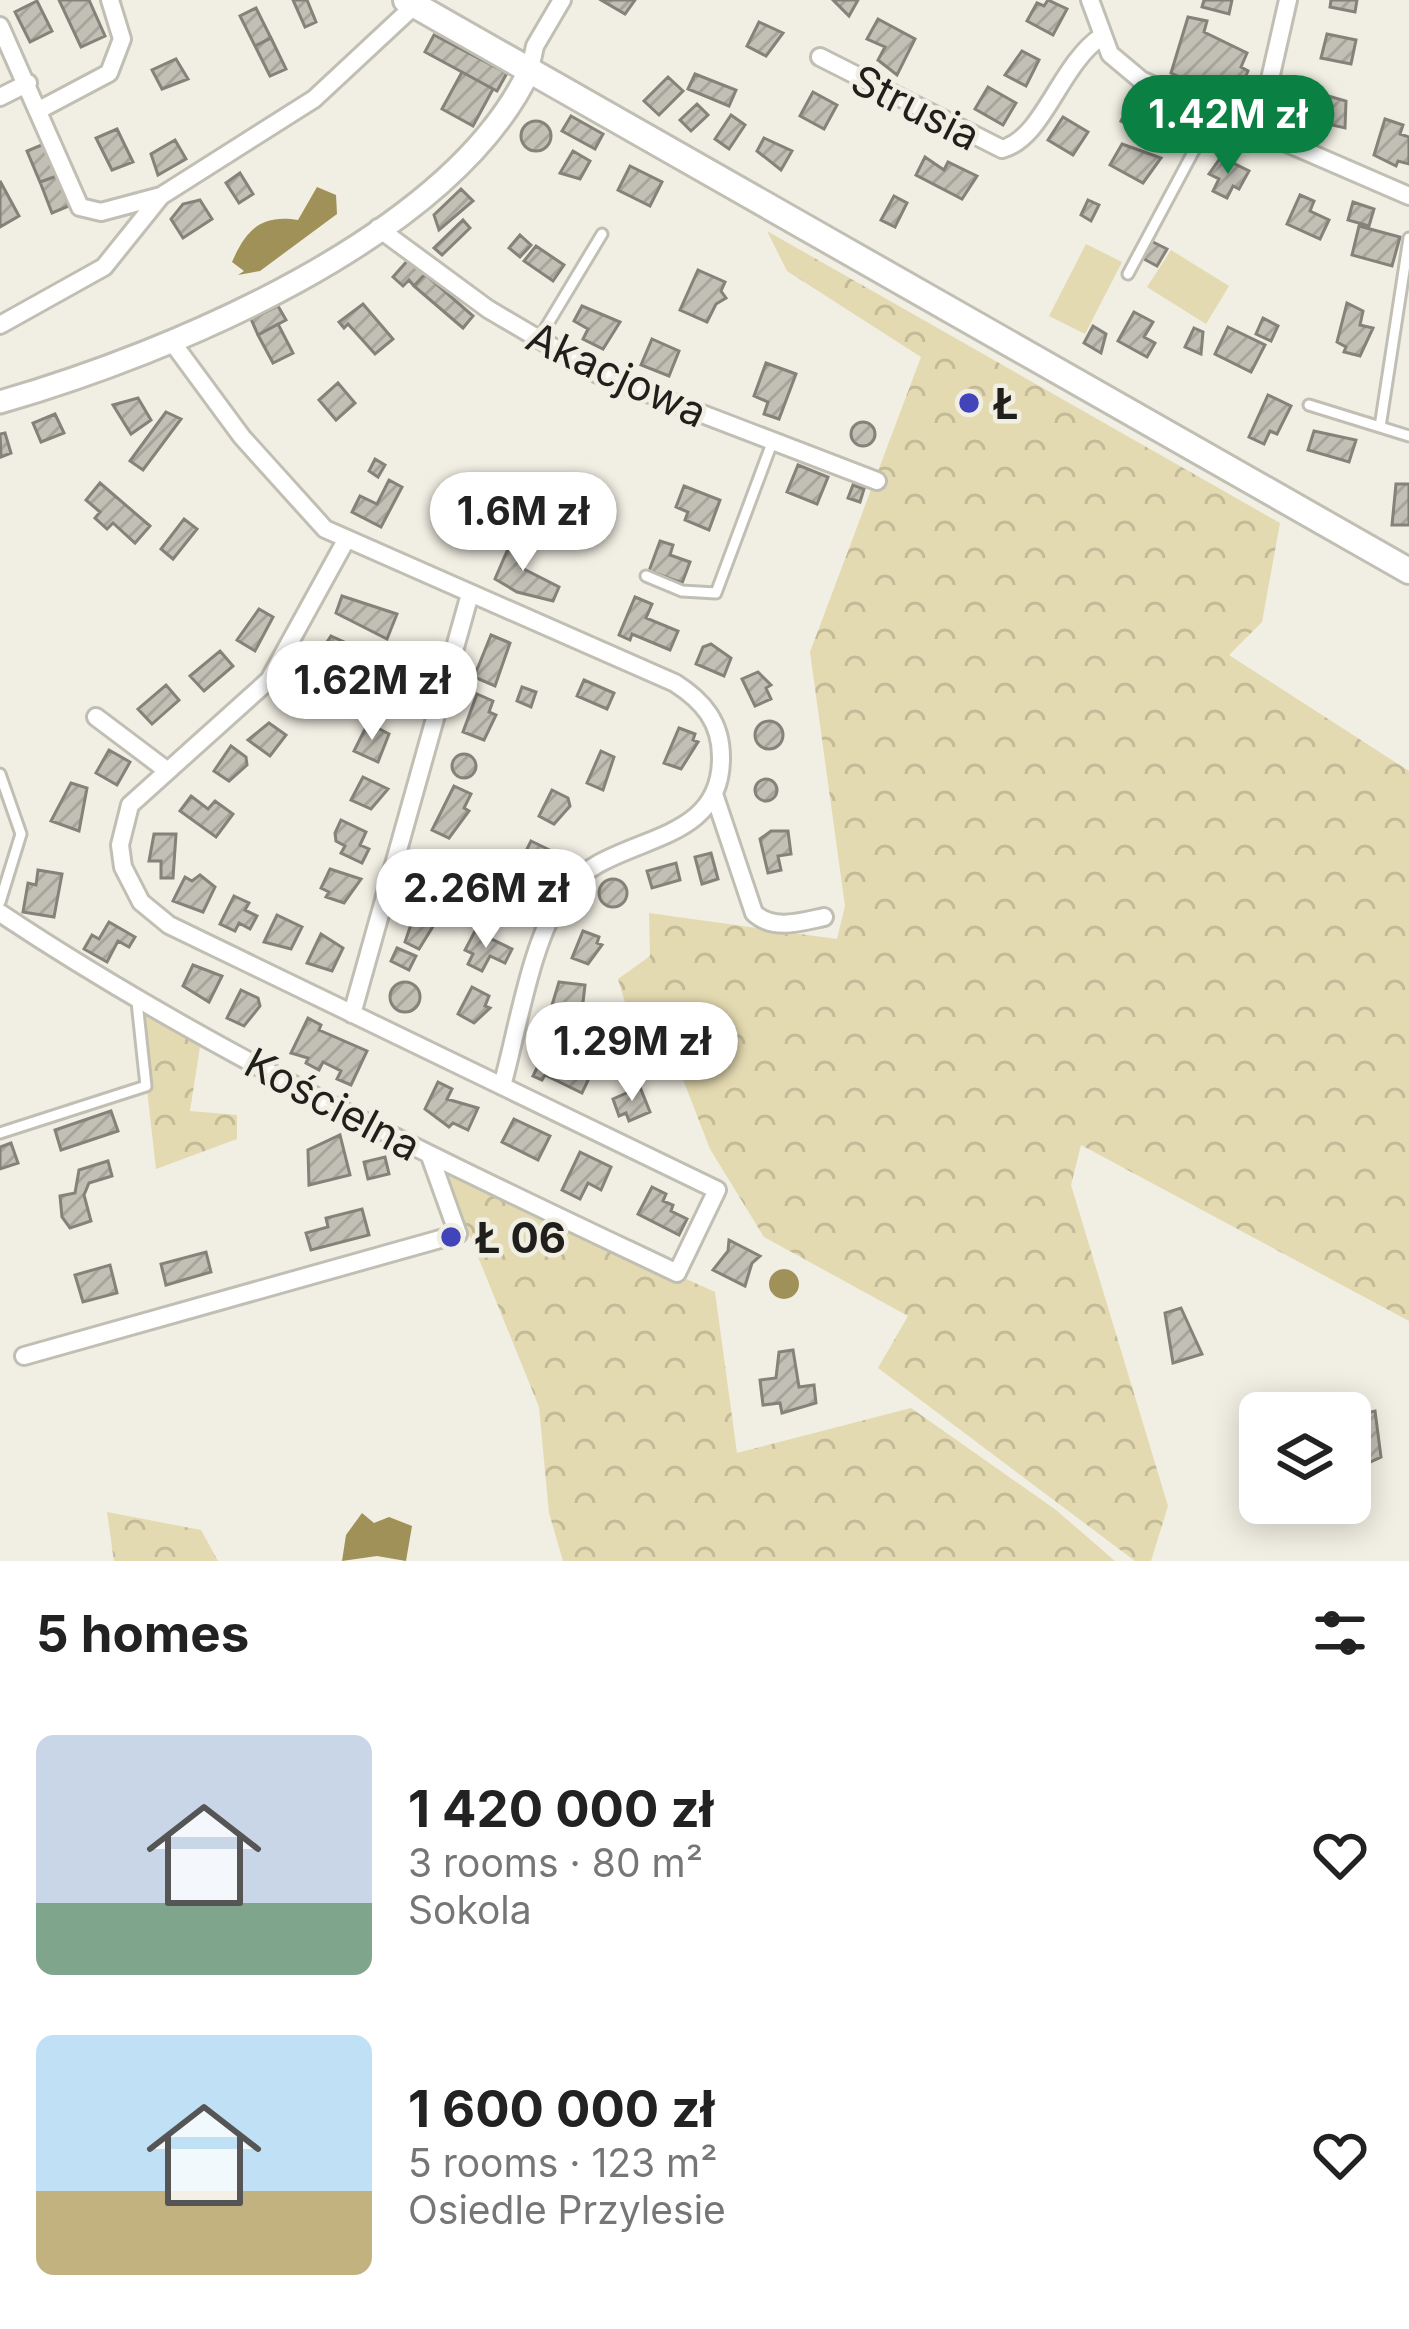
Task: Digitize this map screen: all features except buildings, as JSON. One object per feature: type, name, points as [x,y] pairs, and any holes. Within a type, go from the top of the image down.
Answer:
[{"type":"main road","points":[[411,3],[1409,572]]},
{"type":"street","points":[[41,110],[110,73],[122,38],[110,0]]},
{"type":"street","points":[[0,402],[172,342],[289,283],[450,179],[476,152],[530,69],[535,46],[562,0]]},
{"type":"street","points":[[1090,0],[1102,36],[1122,69],[1409,196]]},
{"type":"street","points":[[1258,132],[1288,0]]},
{"type":"street","points":[[0,325],[104,267],[161,196],[314,99],[411,3]]},
{"type":"street","points":[[0,26],[41,110],[70,191],[88,213],[161,196]]},
{"type":"street","name":"Strusia","points":[[820,58],[1002,149],[1028,135],[1070,62],[1102,36]]},
{"type":"street","points":[[0,97],[28,83]]},
{"type":"street","name":"Akacjowa","points":[[378,228],[537,342],[598,374],[877,482]]},
{"type":"street","points":[[172,342],[304,511],[346,542],[690,692],[716,722],[721,745],[715,794],[754,914],[762,921],[790,925],[824,917]]},
{"type":"street","points":[[346,542],[269,680],[140,790],[123,825],[123,867],[141,902],[169,926],[502,1086],[545,931],[568,887],[604,858],[686,827],[715,794]]},
{"type":"street","points":[[352,1013],[470,594]]},
{"type":"street","points":[[96,717],[166,769]]},
{"type":"street","name":"Kościelna","points":[[0,914],[137,1002],[430,1156],[677,1273],[717,1190],[502,1086]]},
{"type":"street","points":[[24,1356],[458,1234],[430,1156]]},
{"type":"lane","points":[[1128,274],[1214,112]]},
{"type":"lane","points":[[537,342],[602,234]]},
{"type":"lane","points":[[1380,427],[1409,238]]},
{"type":"lane","points":[[1310,405],[1409,436]]},
{"type":"lane","points":[[646,576],[682,591],[716,593],[772,442]]},
{"type":"lane","points":[[0,774],[21,834],[0,902]]},
{"type":"lane","points":[[0,1132],[146,1086],[137,1002]]},
{"type":"green space","points":[[767,231],[1280,523],[1262,622],[1229,655],[1409,771],[1409,1321],[1081,1145],[1071,1185],[1168,1506],[1151,1561],[1135,1561],[878,1368],[908,1316],[764,1237],[710,1149],[660,1020],[632,1026],[618,979],[650,956],[649,913],[837,939],[845,906],[810,652],[921,357],[787,271]]},
{"type":"green space","points":[[1086,244],[1122,262],[1085,334],[1049,316]]},
{"type":"green space","points":[[1171,250],[1229,286],[1206,324],[1147,287]]},
{"type":"green space","points":[[138,1010],[201,1040],[190,1111],[237,1115],[237,1139],[156,1169]]},
{"type":"green space","points":[[442,1168],[715,1292],[737,1453],[911,1408],[1056,1510],[1115,1561],[563,1561],[549,1513],[539,1407]]},
{"type":"green space","points":[[107,1512],[201,1530],[218,1561],[114,1561]]},
{"type":"shaded area","points":[[317,187],[336,195],[337,214],[260,271],[238,275],[244,271],[232,262],[249,233],[265,222],[298,220]]},
{"type":"shaded area","points":[[784,1269],[795,1273],[799,1284],[795,1295],[784,1299],[773,1295],[769,1284],[773,1273]]},
{"type":"shaded area","points":[[362,1513],[374,1523],[389,1517],[412,1526],[406,1561],[377,1556],[342,1561],[346,1535]]},
{"type":"place","name":"Ł","points":[[969,403]]},
{"type":"place","name":"Ł 06","points":[[451,1237]]}]
